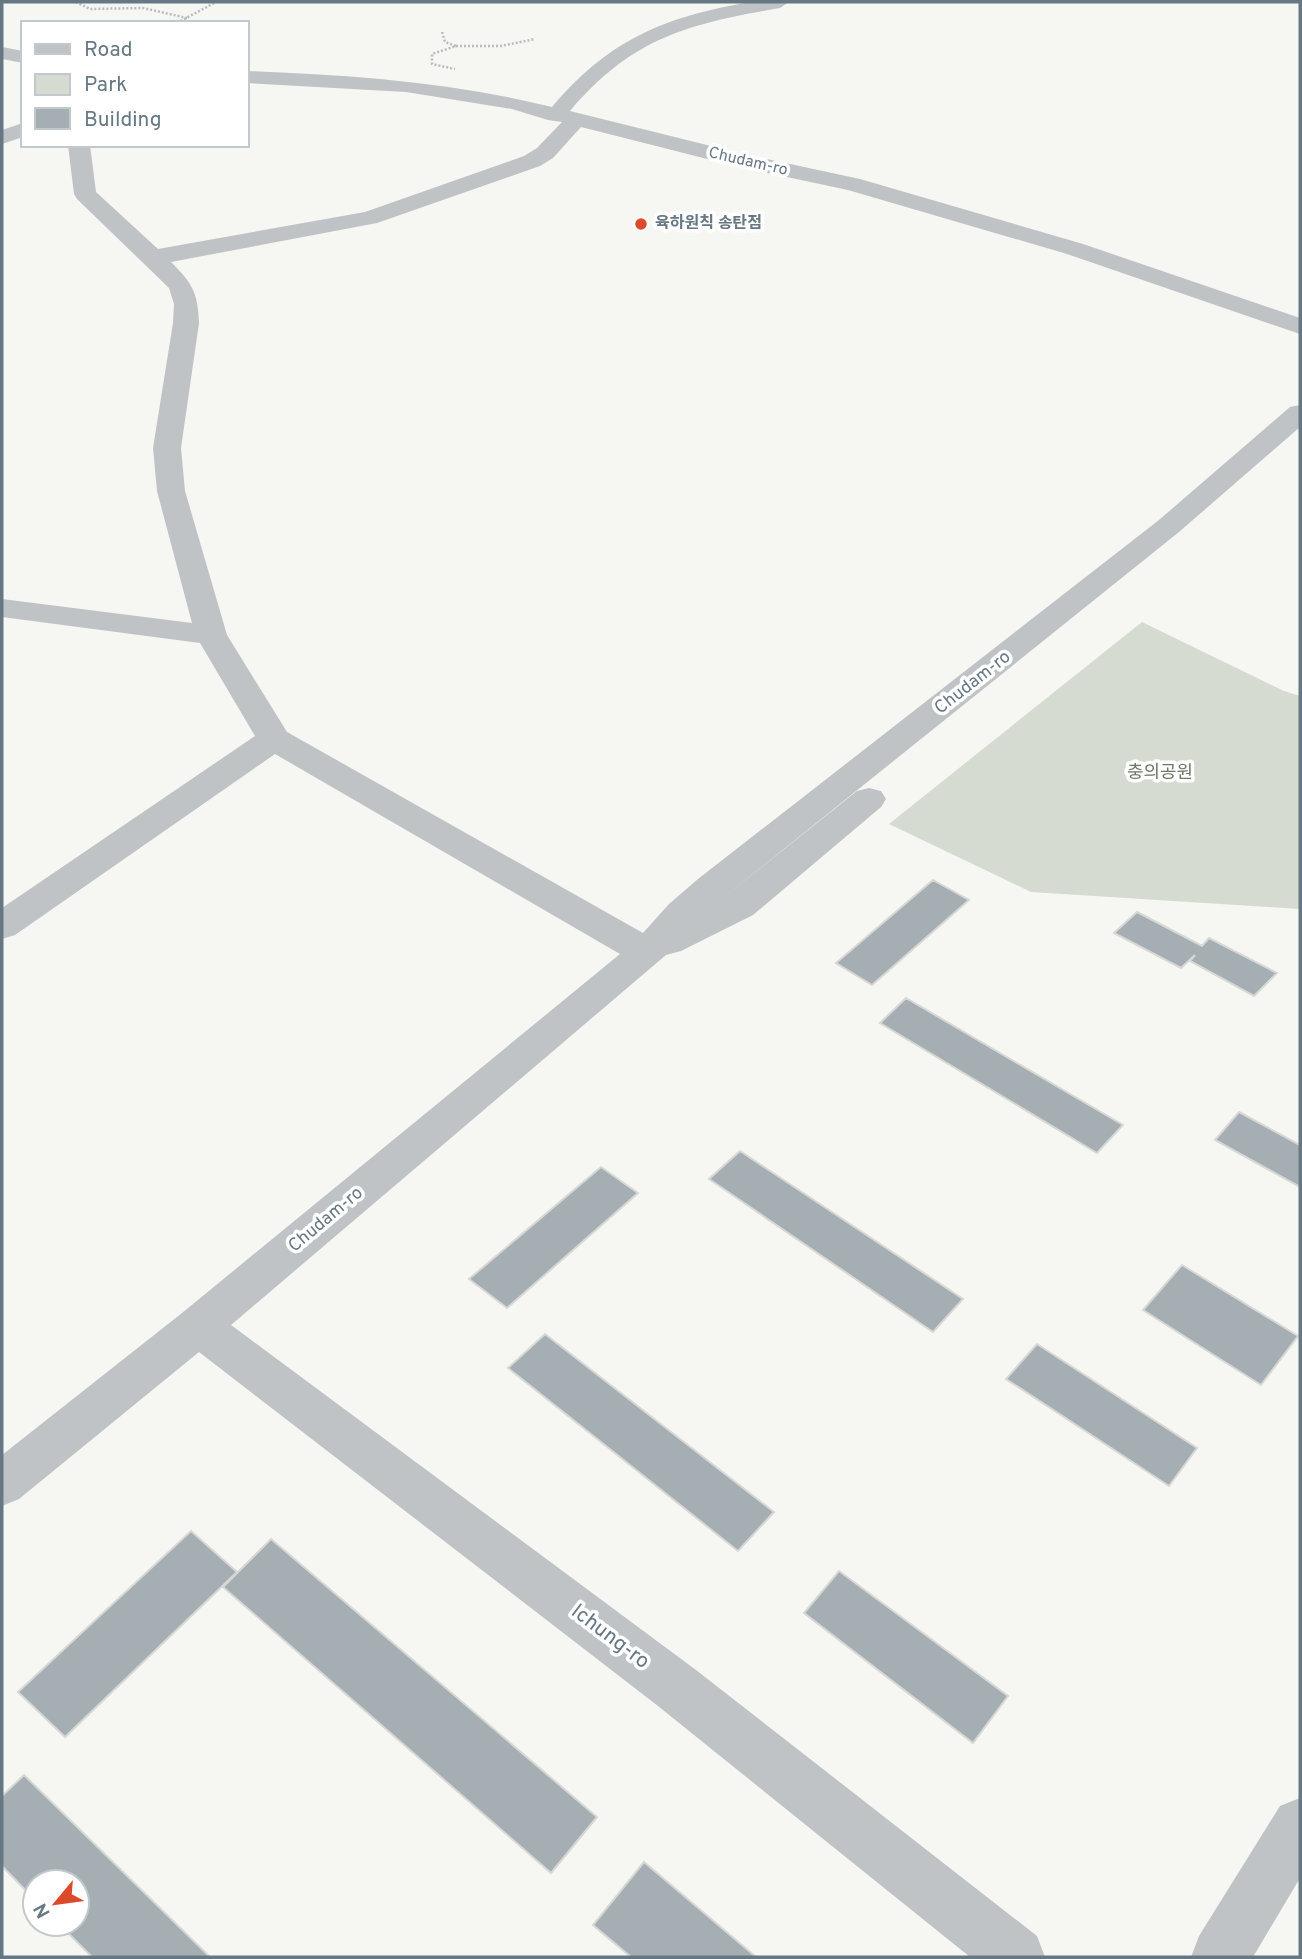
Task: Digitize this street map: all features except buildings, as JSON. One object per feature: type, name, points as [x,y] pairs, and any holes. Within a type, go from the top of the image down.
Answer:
[{"type":"street","points":[[151,257],[369,218],[532,161],[545,153],[565,118],[570,97],[639,40],[670,27],[780,2]]},
{"type":"street","points":[[2,53],[21,57]]},
{"type":"street","name":"Chudam-ro","points":[[248,77],[406,86],[512,103],[565,118],[852,184],[1075,249],[1300,326]]},
{"type":"street","points":[[2,138],[21,130]]},
{"type":"street","points":[[79,147],[85,194],[181,286],[186,304],[186,323],[167,448],[171,491],[211,635],[274,739],[647,952]]},
{"type":"street","name":"Chudam-ro","points":[[2,1484],[198,1326],[647,952],[682,913],[711,888],[805,817],[1170,526],[1300,413]]},
{"type":"street","name":"Chudam-ro","points":[[647,952],[740,906],[1300,447]]},
{"type":"street","points":[[2,608],[211,635]]},
{"type":"street","points":[[2,926],[274,739]]},
{"type":"street","name":"Ichung-ro","points":[[198,1326],[677,1688],[1016,1957]]},
{"type":"street","points":[[1220,1957],[1300,1826]]},
{"type":"path","points":[[76,2],[81,6],[112,10],[145,8],[187,18]]},
{"type":"path","points":[[181,21],[216,2]]},
{"type":"path","points":[[442,32],[444,42],[456,46],[501,46],[535,39]]},
{"type":"path","points":[[455,69],[432,64],[432,54],[456,46]]},
{"type":"green space","name":"충의공원","points":[[1142,622],[1284,691],[1300,696],[1300,909],[1031,892],[889,824]]},
{"type":"place","name":"육하원칙 송탄점","points":[[641,224]]}]
